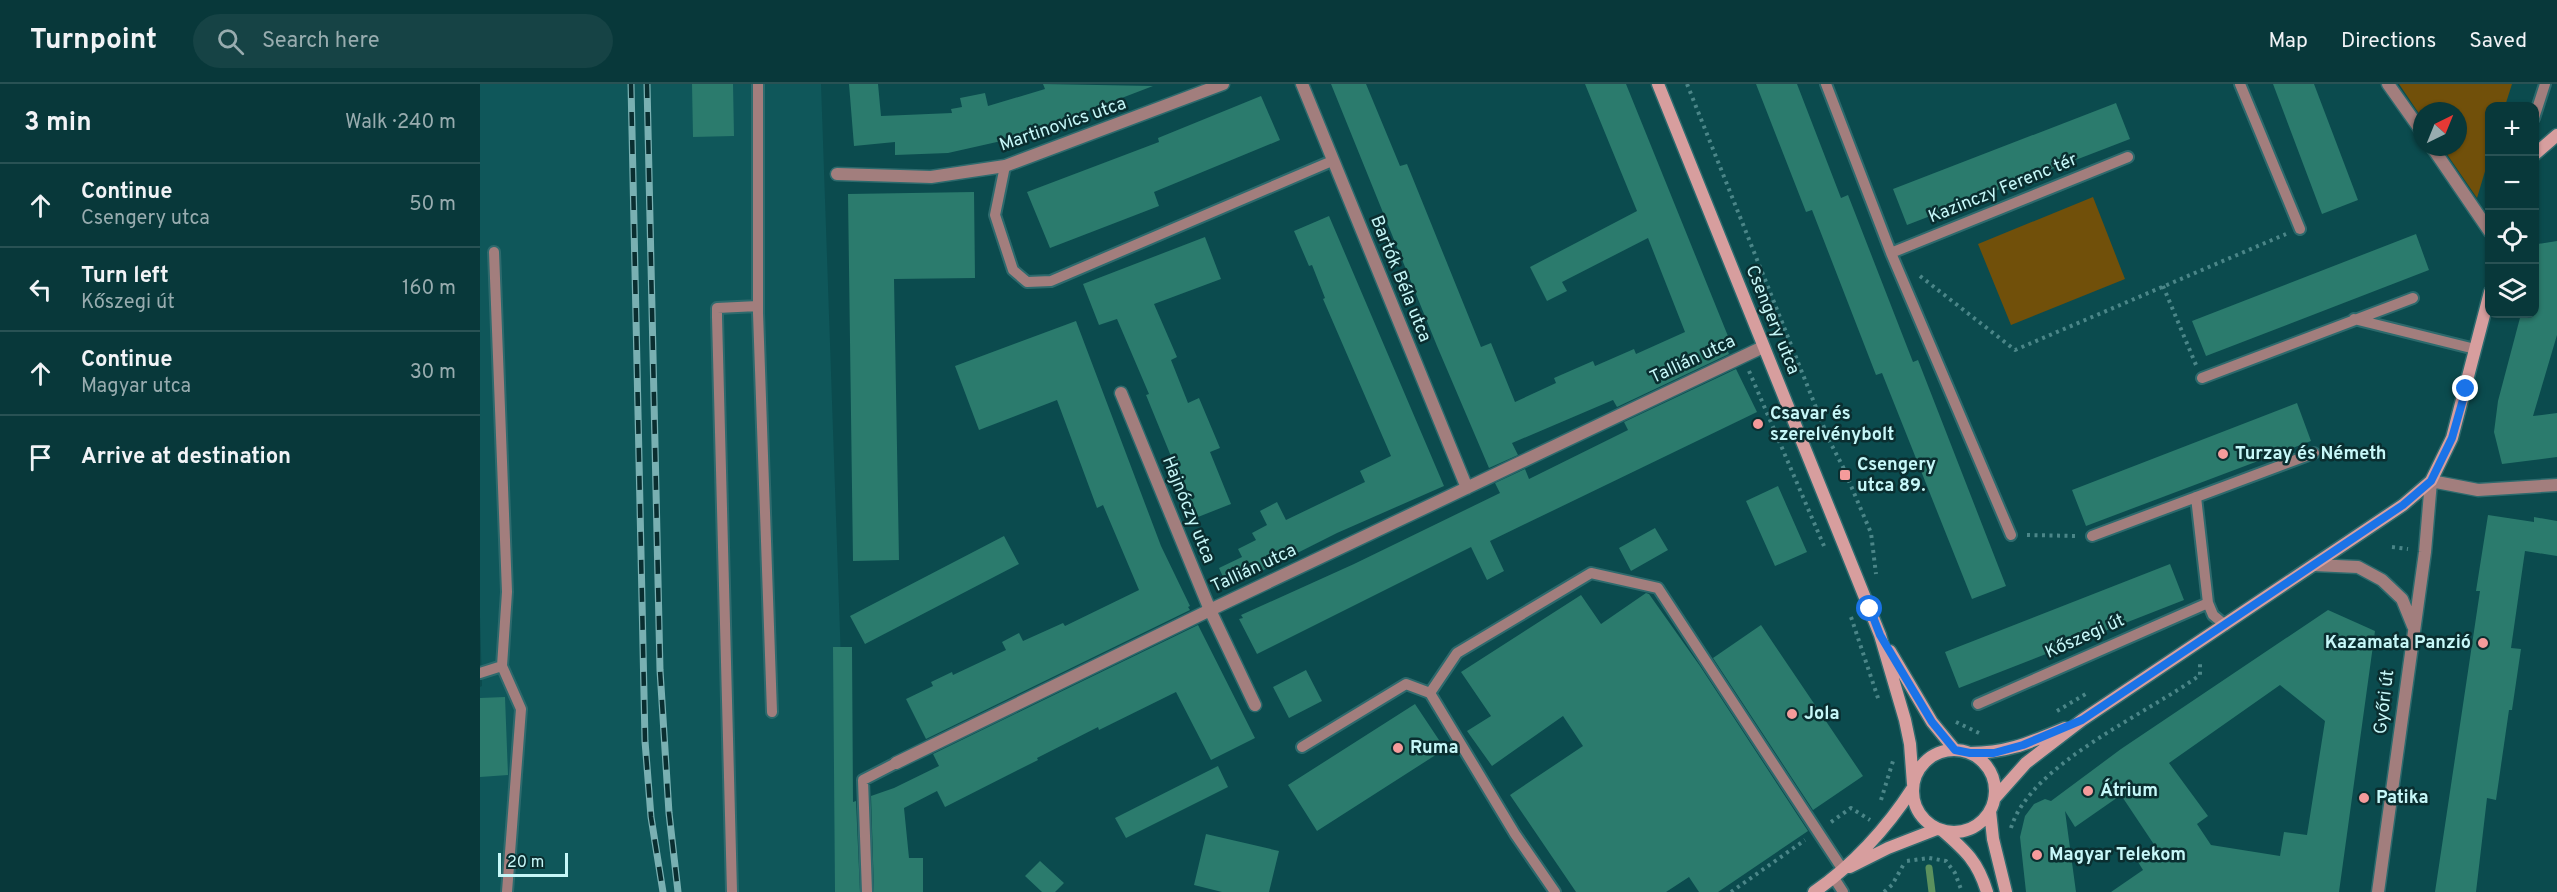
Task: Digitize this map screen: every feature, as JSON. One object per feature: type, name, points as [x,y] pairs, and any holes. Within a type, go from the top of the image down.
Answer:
[{"type":"main road","name":"Csengery utca","points":[[1658,84],[1880,635],[1905,720],[1910,744],[1913,786]]},
{"type":"main road","points":[[2539,151],[2557,135]]},
{"type":"main road","points":[[1814,892],[1839,874],[1888,848],[1939,830],[1956,832],[1970,829],[1981,822],[1992,805],[2032,757],[2082,720],[2403,505],[2431,481],[2452,438],[2485,310]]},
{"type":"main road","name":"Csengery utca","points":[[1880,635],[1932,722],[1955,750]]},
{"type":"main road","points":[[1839,874],[1898,811],[1923,763],[1933,755],[1955,750],[1970,753],[1994,753],[2016,748],[2082,720]]},
{"type":"main road","points":[[1970,753],[1982,761],[1990,772],[1994,785],[1993,839],[2006,892]]},
{"type":"main road","points":[[1913,786],[1914,801],[1918,812],[1926,822],[1965,850],[1977,865],[1987,892]]},
{"type":"street","name":"Martinovics utca","points":[[837,174],[931,177],[1005,166],[1223,84]]},
{"type":"street","name":"Bartók Béla utca","points":[[1302,84],[1467,488]]},
{"type":"street","points":[[2388,84],[2413,119]]},
{"type":"street","points":[[2438,156],[2485,225]]},
{"type":"street","name":"Tallián utca","points":[[896,763],[1763,346]]},
{"type":"street","name":"Hajnóczy utca","points":[[1121,393],[1210,610],[1255,705]]},
{"type":"street","points":[[2431,481],[2478,490],[2557,485]]},
{"type":"street","name":"Győri út","points":[[2378,892],[2425,552],[2431,481]]},
{"type":"street","points":[[2314,565],[2358,567],[2382,580],[2402,599],[2413,627]]},
{"type":"lane","points":[[758,84],[758,306],[772,712]]},
{"type":"lane","points":[[1826,84],[1891,253],[2011,535]]},
{"type":"lane","points":[[2240,84],[2300,229]]},
{"type":"lane","points":[[2539,106],[2546,84]]},
{"type":"lane","name":"Kazinczy Ferenc tér","points":[[1891,253],[2128,157]]},
{"type":"lane","points":[[1005,166],[995,215],[1013,270],[1027,282],[1051,281],[1332,161]]},
{"type":"lane","points":[[494,252],[507,592],[502,666],[521,709],[507,892]]},
{"type":"lane","points":[[2202,378],[2413,298]]},
{"type":"lane","points":[[732,892],[717,308],[758,306]]},
{"type":"lane","points":[[2354,319],[2475,349]]},
{"type":"lane","points":[[2092,536],[2314,453]]},
{"type":"lane","points":[[2196,497],[2208,603],[2213,615],[2225,625]]},
{"type":"lane","points":[[1430,693],[1457,653],[1591,573],[1658,588],[1839,874],[1843,892]]},
{"type":"lane","name":"Kőszegi út","points":[[1978,704],[2208,603]]},
{"type":"lane","points":[[480,673],[502,666]]},
{"type":"lane","points":[[1302,747],[1406,684],[1430,693],[1515,834],[1555,892]]},
{"type":"lane","name":"Tallián utca","points":[[867,892],[863,780],[896,763]]},
{"type":"path","points":[[1687,84],[1829,440],[1871,533],[1875,572]]},
{"type":"path","points":[[1917,274],[2015,350],[2300,229]]},
{"type":"path","points":[[2163,286],[2202,378]]},
{"type":"path","points":[[1743,357],[1820,541],[1826,548]]},
{"type":"path","points":[[2011,535],[2092,536]]},
{"type":"path","points":[[2392,547],[2408,549]]},
{"type":"path","points":[[1848,607],[1880,704]]},
{"type":"path","points":[[2009,834],[2022,803],[2047,776],[2069,759],[2200,675],[2200,657],[2205,639]]},
{"type":"path","points":[[1950,719],[1988,736]]},
{"type":"path","points":[[1878,805],[1886,789],[1893,762],[1892,753]]},
{"type":"path","points":[[1851,808],[1870,820],[1875,813]]},
{"type":"path","points":[[1731,892],[1795,847]]},
{"type":"path","points":[[1884,892],[1892,885],[1905,862],[1940,858],[1950,865],[1962,892]]},
{"type":"shaded area","points":[[480,84],[821,84],[849,892],[480,892],[480,687],[482,686]]},
{"type":"shaded area","points":[[2399,84],[2512,84],[2506,102],[2485,102],[2485,171],[2477,198],[2448,156],[2467,156],[2467,102],[2413,102],[2413,105]]},
{"type":"shaded area","points":[[2093,197],[2125,279],[2011,325],[1978,244]]},
{"type":"building","points":[[692,84],[733,84],[734,136],[693,137]]},
{"type":"building","points":[[849,84],[878,84],[881,116],[952,113],[951,109],[962,107],[960,98],[985,93],[988,106],[1045,89],[1043,84],[1153,86],[1033,132],[1033,134],[948,153],[895,155],[895,142],[854,146]]},
{"type":"building","points":[[1331,84],[1366,84],[1400,166],[1407,164],[1481,347],[1491,343],[1515,402],[1556,383],[1554,378],[1593,361],[1595,366],[1634,349],[1636,354],[1685,332],[1648,238],[1562,282],[1567,291],[1547,301],[1530,267],[1637,211],[1585,84],[1626,84],[1732,346],[1727,349],[1729,354],[1617,407],[1613,400],[1512,443],[1518,455],[1489,468]]},
{"type":"building","points":[[1756,84],[1797,84],[1841,198],[1848,195],[1913,362],[1918,360],[2006,586],[1972,599],[1882,373],[1876,375],[1812,210],[1806,212]]},
{"type":"building","points":[[2273,84],[2314,84],[2358,200],[2322,214]]},
{"type":"building","points":[[1261,96],[1280,140],[1154,192],[1159,206],[1050,248],[1027,192],[1159,142],[1158,138]]},
{"type":"building","points":[[2116,103],[2130,139],[1907,225],[1893,189]]},
{"type":"building","points":[[974,192],[975,278],[894,279],[899,560],[853,561],[848,194]]},
{"type":"building","points":[[1329,216],[1444,486],[1337,533],[1228,588],[1219,568],[1242,557],[1238,549],[1256,540],[1252,533],[1267,525],[1260,511],[1277,502],[1286,520],[1365,482],[1360,471],[1391,456],[1323,299],[1325,298],[1312,265],[1309,266],[1294,231]]},
{"type":"building","points":[[2416,234],[2429,270],[2206,356],[2192,321]]},
{"type":"building","points":[[1205,237],[1221,279],[1154,304],[1177,357],[1171,360],[1188,403],[1199,398],[1220,448],[1210,452],[1231,504],[1198,517],[1177,465],[1175,466],[1146,395],[1149,394],[1117,319],[1099,325],[1083,284]]},
{"type":"building","points":[[2557,241],[2557,335],[2533,416],[2557,413],[2557,457],[2502,464],[2494,432],[2498,401],[2520,318],[2539,318],[2539,244]]},
{"type":"building","points":[[1076,321],[1161,546],[1190,610],[926,739],[906,699],[933,686],[931,682],[952,672],[953,675],[1006,650],[1002,642],[1019,633],[1023,641],[1063,623],[1065,626],[1139,590],[1103,505],[1097,508],[1057,400],[979,430],[955,366]]},
{"type":"building","points":[[1736,369],[1757,412],[1490,541],[1504,571],[1487,580],[1471,547],[1257,654],[1239,619],[1243,618],[1241,615],[1354,564],[1500,493],[1495,483],[1525,469],[1529,479],[1628,430],[1624,422]]},
{"type":"building","points":[[2297,403],[2311,441],[2086,526],[2072,490]]},
{"type":"building","points":[[1778,486],[1807,552],[1775,566],[1746,501]]},
{"type":"building","points":[[2488,515],[2534,522],[2534,517],[2557,521],[2557,556],[2525,551],[2511,648],[2521,649],[2512,710],[2509,710],[2496,800],[2487,798],[2476,892],[2435,892],[2480,591],[2476,591]]},
{"type":"building","points":[[1655,528],[1668,550],[1631,571],[1619,548]]},
{"type":"building","points":[[1004,536],[1019,564],[865,644],[850,616]]},
{"type":"building","points":[[2170,564],[2184,600],[1959,688],[1945,652]]},
{"type":"building","points":[[1646,593],[1649,594],[1700,666],[1808,831],[1718,892],[1699,892],[1689,877],[1666,892],[1576,892],[1510,795],[1583,746],[1563,716],[1492,766],[1467,731],[1491,716],[1461,672],[1581,595],[1601,624]]},
{"type":"building","points":[[2328,610],[2375,631],[2339,892],[2111,892],[2143,870],[2138,862],[2157,849],[2121,795],[2075,827],[2065,811],[2076,892],[2026,892],[2020,837],[2025,816],[2034,804],[2045,799],[2051,801],[2121,749]],"holes":[[[2280,685],[2325,721],[2307,835],[2284,832],[2280,856],[2211,845],[2197,824],[2208,816],[2169,763]]]},
{"type":"building","points":[[1198,625],[1255,738],[1211,760],[1176,692],[1099,730],[1098,727],[945,807],[937,791],[904,808],[909,858],[923,858],[923,892],[874,892],[871,796],[894,788],[939,766],[933,754]]},
{"type":"building","name":"Jola","points":[[1761,625],[1863,776],[1813,810],[1713,658]]},
{"type":"building","points":[[833,647],[852,647],[853,802],[856,801],[860,892],[835,892]]},
{"type":"building","points":[[1306,670],[1322,701],[1289,718],[1273,687]]},
{"type":"building","points":[[505,697],[508,775],[480,777],[480,698]]},
{"type":"building","points":[[1415,704],[1445,749],[1317,831],[1288,785]]},
{"type":"building","points":[[1218,766],[1228,787],[1126,838],[1115,818]]},
{"type":"building","points":[[1206,834],[1279,851],[1269,892],[1222,892],[1194,885]]},
{"type":"building","points":[[1040,861],[1064,883],[1055,892],[1042,892],[1025,876]]},
{"type":"waterway","points":[[1929,868],[1932,892]]},
{"type":"railway","points":[[631,84],[645,741],[651,817],[663,892]]},
{"type":"railway","points":[[647,84],[660,670],[669,813],[678,892]]},
{"type":"place","name":"Csavar és szerelvénybolt","points":[[1758,424]]},
{"type":"place","name":"Turzay és Németh","points":[[2223,454]]},
{"type":"place","name":"Csengery utca 89.","points":[[1845,475]]},
{"type":"place","name":"Kazamata Panzió","points":[[2483,643]]},
{"type":"place","name":"Jola","points":[[1792,714]]},
{"type":"place","name":"Ruma","points":[[1398,748]]},
{"type":"place","name":"Átrium","points":[[2088,791]]},
{"type":"place","name":"Patika","points":[[2364,798]]},
{"type":"place","name":"Magyar Telekom","points":[[2037,855]]},
{"type":"route","points":[[1870,609],[1880,635],[1932,722],[1955,750],[1970,753],[1994,753],[2023,745],[2082,720],[2403,505],[2431,481],[2452,438],[2466,389]]}]
